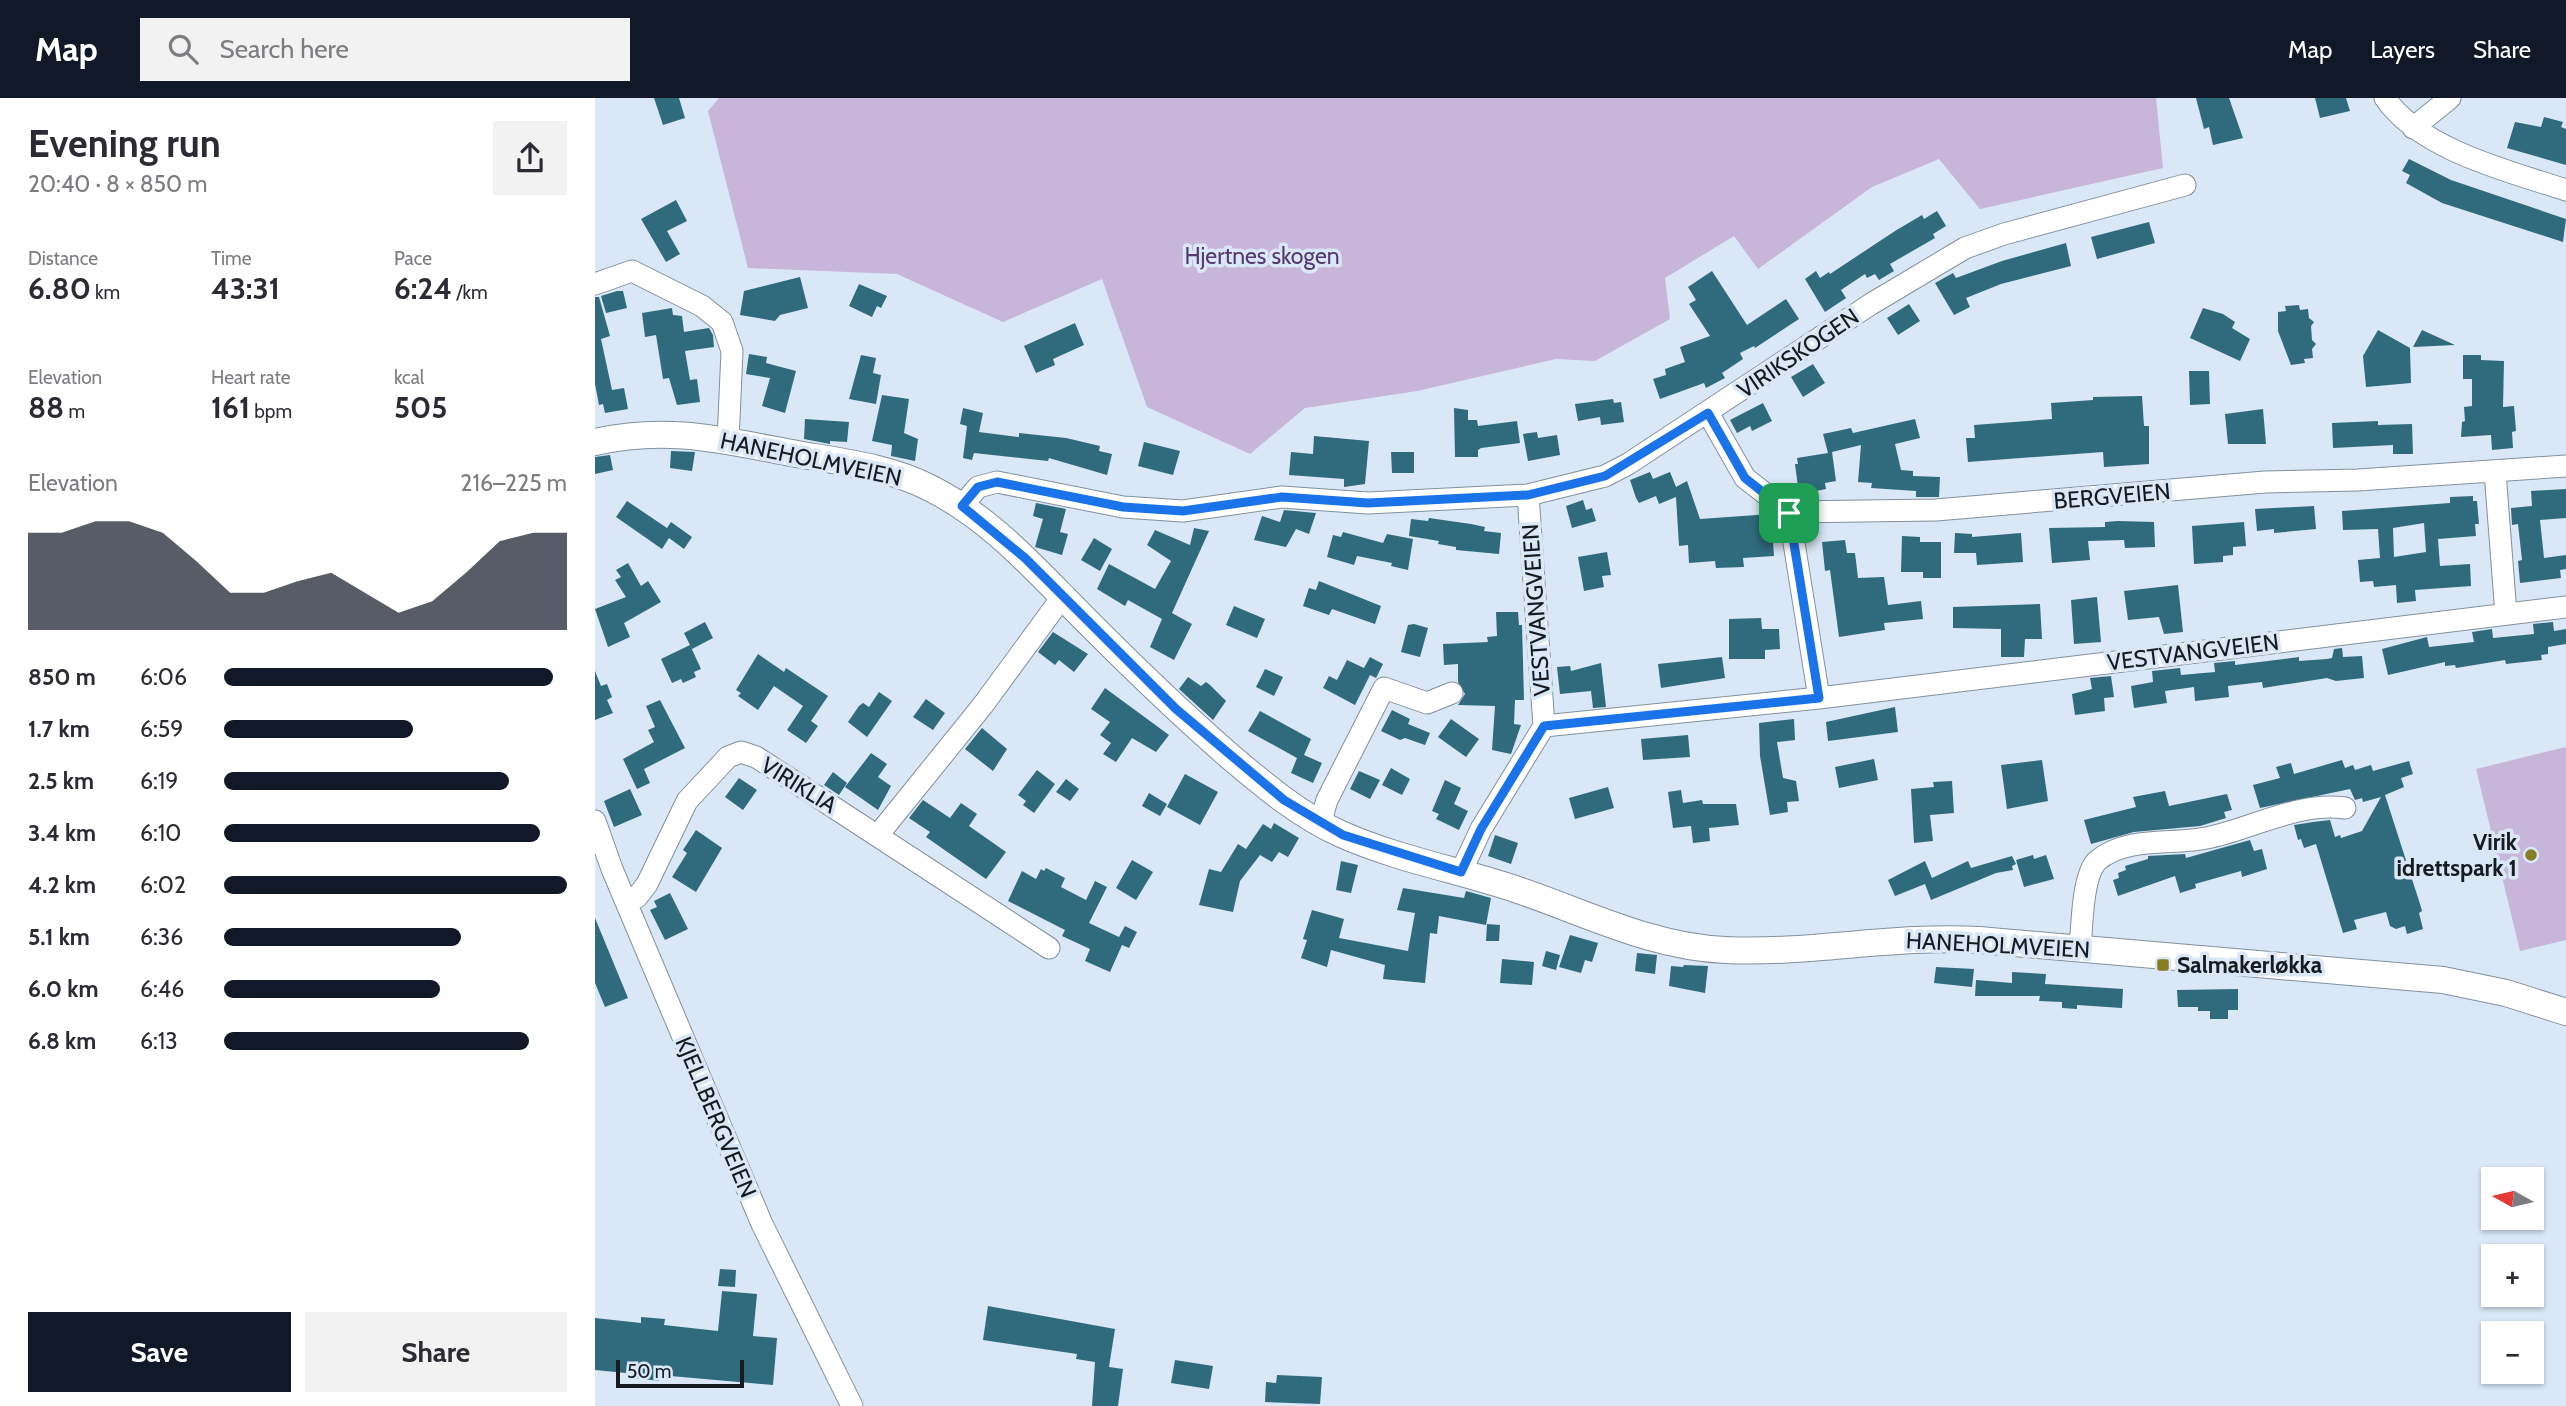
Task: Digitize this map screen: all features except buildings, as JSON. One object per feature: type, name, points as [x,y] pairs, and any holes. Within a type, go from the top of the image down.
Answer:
[{"type":"main road","name":"HANEHOLMVEIEN","points":[[595,443],[650,433],[728,441],[890,473],[922,484],[962,506],[996,531],[1176,709],[1253,776],[1320,824],[1377,847],[1461,872],[1637,934],[1699,948],[1761,951],[1878,940],[1943,938],[2080,949],[2443,980],[2506,993],[2566,1012]]},
{"type":"street","points":[[2385,98],[2413,128],[2485,163],[2566,190]]},
{"type":"street","points":[[2413,128],[2451,98]]},
{"type":"street","name":"VIRIKSKOGEN","points":[[962,506],[978,487],[997,482],[1123,507],[1183,511],[1282,497],[1368,503],[1528,495],[1605,476],[1708,413],[1871,304],[1965,248],[2004,234],[2185,185]]},
{"type":"street","points":[[595,284],[632,271],[702,306],[722,322],[731,351],[728,441]]},
{"type":"street","points":[[1708,413],[1745,478],[1789,513],[1819,698]]},
{"type":"street","name":"BERGVEIEN","points":[[1789,513],[1949,510],[2265,482],[2358,481],[2566,466]]},
{"type":"street","points":[[2495,472],[2506,614]]},
{"type":"street","name":"VESTVANGVEIEN","points":[[1461,872],[1481,829],[1544,726],[1528,495]]},
{"type":"street","points":[[878,835],[983,705],[1063,596]]},
{"type":"street","name":"VESTVANGVEIEN","points":[[1544,726],[1819,698],[2566,607]]},
{"type":"street","points":[[1320,824],[1327,800],[1384,688],[1427,703],[1452,693]]},
{"type":"street","name":"VIRIKLIA","points":[[627,902],[637,897],[647,884],[687,802],[711,773],[736,753],[756,757],[1049,948]]},
{"type":"street","points":[[2080,949],[2090,872],[2104,857],[2146,844],[2211,837],[2314,806],[2344,808]]},
{"type":"street","name":"KJELLBERGVEIEN","points":[[595,821],[599,844],[627,902],[762,1224],[852,1406]]},
{"type":"green space","name":"Hjertnes skogen","points":[[719,98],[2156,98],[2163,168],[1980,209],[1939,159],[1872,187],[1758,269],[1734,236],[1665,278],[1670,319],[1595,361],[1556,359],[1417,391],[1305,408],[1250,454],[1147,407],[1102,279],[1003,322],[897,274],[748,268],[708,111]]},
{"type":"green space","name":"Virik idrettspark 1","points":[[2566,747],[2566,940],[2520,951],[2476,769]]},
{"type":"place","name":"Virik idrettspark 1","points":[[2531,855]]},
{"type":"place","name":"Salmakerløkka","points":[[2163,965]]},
{"type":"route","points":[[1708,413],[1745,478],[1789,513],[1819,698],[1544,726],[1481,829],[1461,872],[1343,835],[1320,824],[1284,800],[1176,709],[1025,558],[996,531],[962,506],[978,487],[997,482],[1123,507],[1183,511],[1215,509],[1282,497],[1368,503],[1528,495],[1605,476],[1708,413]]}]
